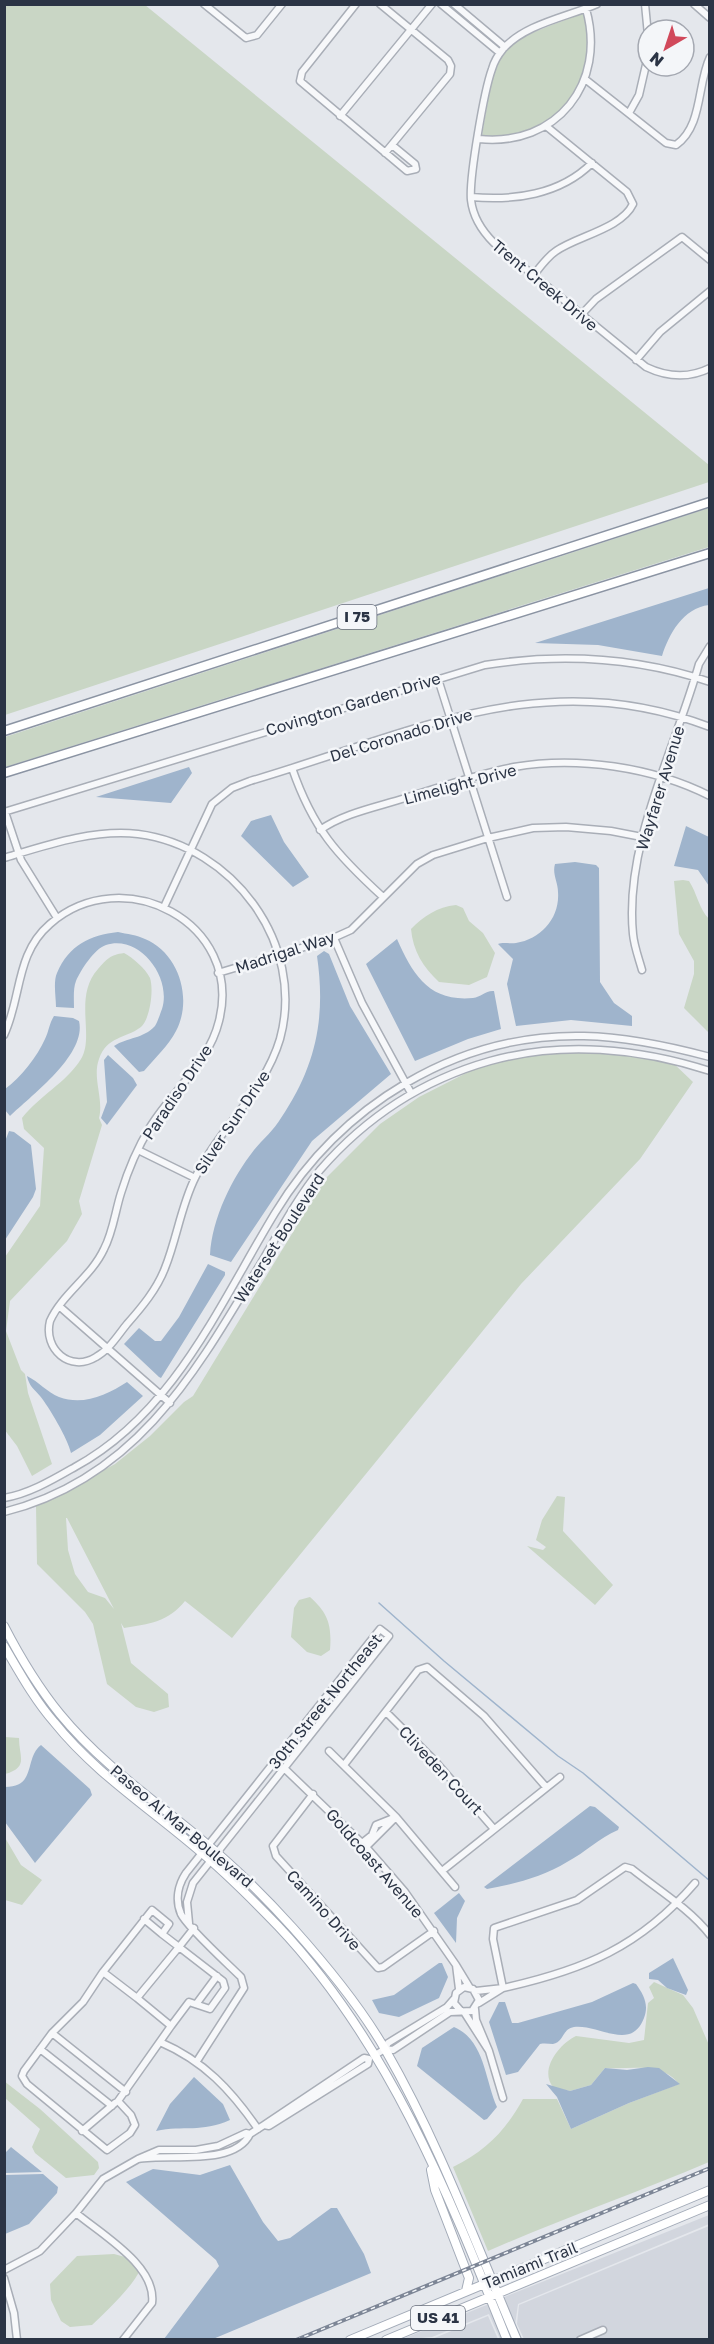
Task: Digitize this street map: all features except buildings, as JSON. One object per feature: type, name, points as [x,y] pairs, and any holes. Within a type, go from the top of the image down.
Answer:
[{"type":"highway","name":"I 75","points":[[4,731],[710,502]]},
{"type":"highway","points":[[4,773],[710,553]]},
{"type":"main road","name":"Paseo Al Mar Boulevard","points":[[4,1626],[36,1682],[61,1715],[118,1772],[218,1853],[294,1929],[327,1968],[385,2049],[437,2150],[488,2282]]},
{"type":"main road","name":"Paseo Al Mar Boulevard","points":[[4,1647],[28,1688],[82,1754],[211,1861],[249,1896],[304,1956],[375,2055],[428,2154],[488,2282]]},
{"type":"main road","points":[[428,2154],[435,2190],[469,2278],[466,2291]]},
{"type":"main road","name":"Tamiami Trail","points":[[350,2340],[710,2190]]},
{"type":"main road","name":"Tamiami Trail","points":[[386,2340],[710,2205]]},
{"type":"main road","points":[[651,2230],[654,2222],[666,2208]]},
{"type":"main road","points":[[488,2282],[507,2340]]},
{"type":"main road","points":[[493,2295],[517,2340]]},
{"type":"street","points":[[205,5],[246,38],[257,35],[282,4]]},
{"type":"street","points":[[356,4],[300,76],[303,86],[407,171],[416,170],[415,164],[392,145]]},
{"type":"street","points":[[380,4],[448,60],[451,70],[385,153]]},
{"type":"street","points":[[340,116],[432,4]]},
{"type":"street","points":[[441,4],[500,53]]},
{"type":"street","points":[[454,4],[506,47]]},
{"type":"street","name":"Trent Creek Drive","points":[[597,4],[528,31],[500,53],[492,68],[479,139],[471,197],[476,219],[484,234],[636,360],[657,372],[670,375],[690,374],[710,368]]},
{"type":"street","points":[[694,4],[710,18]]},
{"type":"street","points":[[479,139],[502,140],[524,136],[546,126],[568,108],[585,79],[592,43],[586,9]]},
{"type":"street","points":[[585,79],[666,142],[676,145],[682,140],[694,116],[710,57]]},
{"type":"street","points":[[629,113],[639,95],[643,78]]},
{"type":"street","points":[[533,276],[554,252],[604,228],[631,208],[631,196],[546,126]]},
{"type":"street","points":[[471,197],[502,199],[539,193],[566,182],[592,164]]},
{"type":"street","points":[[581,315],[596,298],[682,237],[710,260]]},
{"type":"street","points":[[636,360],[660,332],[710,291]]},
{"type":"street","name":"Wayfarer Avenue","points":[[642,970],[633,935],[634,879],[642,837],[702,656],[710,646]]},
{"type":"street","name":"Covington Garden Drive","points":[[5,812],[485,665],[563,657],[638,663],[710,682]]},
{"type":"street","points":[[438,679],[507,897]]},
{"type":"street","name":"Del Coronado Drive","points":[[164,907],[206,813],[221,795],[250,781],[452,718],[514,704],[573,700],[619,704],[682,717],[710,727]]},
{"type":"street","name":"Limelight Drive","points":[[320,830],[350,815],[470,778],[516,767],[578,764],[634,771],[710,796]]},
{"type":"street","points":[[292,768],[301,795],[320,830],[333,848],[383,897]]},
{"type":"street","points":[[5,812],[19,854],[30,877],[57,918]]},
{"type":"street","name":"Madrigal Way","points":[[218,973],[278,953],[334,938],[351,930],[417,864],[433,855],[488,838],[533,828],[566,827],[642,837]]},
{"type":"street","name":"Silver Sun Drive","points":[[4,858],[69,840],[114,833],[159,838],[191,850],[221,868],[247,895],[271,932],[278,953],[285,1003],[279,1040],[258,1087],[215,1144],[195,1178],[164,1270],[142,1308],[107,1348]]},
{"type":"street","name":"Paradiso Drive","points":[[4,1035],[13,1016],[24,957],[38,936],[57,918],[82,904],[117,897],[139,898],[164,907],[198,933],[218,973],[222,1003],[210,1046],[170,1097],[138,1150],[103,1251],[90,1272],[59,1306],[48,1330],[50,1343],[61,1356],[70,1362],[95,1358],[107,1348]]},
{"type":"street","points":[[334,938],[362,1003],[411,1093]]},
{"type":"street","name":"Waterset Boulevard","points":[[4,1498],[50,1480],[97,1455],[141,1418],[162,1396],[188,1360],[275,1213],[304,1170],[344,1127],[405,1083],[457,1058],[509,1043],[545,1037],[612,1038],[661,1045],[710,1057]]},
{"type":"street","name":"Waterset Boulevard","points":[[4,1512],[66,1488],[93,1472],[139,1437],[195,1372],[296,1204],[320,1171],[365,1126],[411,1093],[476,1065],[506,1057],[557,1049],[610,1050],[710,1071]]},
{"type":"street","points":[[138,1150],[195,1178]]},
{"type":"street","points":[[59,1306],[170,1403]]},
{"type":"street","name":"30th Street Northeast","points":[[192,1926],[187,1902],[189,1892],[389,1636],[380,1629],[183,1877],[178,1889],[177,1901],[182,1916],[241,1977],[244,1988],[197,2061]]},
{"type":"street","points":[[344,1765],[418,1670],[427,1667],[484,1716],[546,1787]]},
{"type":"street","name":"Cliveden Court","points":[[386,1712],[435,1761],[494,1829]]},
{"type":"street","points":[[329,1751],[396,1817],[455,1887]]},
{"type":"street","name":"Goldcoast Avenue","points":[[285,1769],[364,1845],[434,1931],[473,1989],[477,2006]]},
{"type":"street","points":[[442,1871],[560,1777]]},
{"type":"street","name":"Camino Drive","points":[[313,1794],[273,1845],[276,1856],[378,1968],[383,1968],[434,1931]]},
{"type":"street","points":[[364,1845],[396,1817]]},
{"type":"street","points":[[503,1988],[492,1933],[499,1924],[558,1908],[596,1889],[625,1868],[632,1869],[710,1935]]},
{"type":"street","points":[[375,2055],[385,2049],[388,2043],[447,2007],[459,1989],[503,1988],[554,1976],[603,1957],[629,1943],[676,1905],[695,1883]]},
{"type":"street","points":[[40,2049],[135,2120],[130,2133],[109,2151],[82,2131],[22,2079],[24,2071],[40,2049],[52,2033],[83,2002],[103,1972],[152,1910],[166,1921],[168,1926],[162,1934]]},
{"type":"street","points":[[82,2131],[126,2092],[189,2002],[210,2009],[225,1988],[223,1981],[144,1919]]},
{"type":"street","points":[[137,1998],[192,1926]]},
{"type":"street","name":"Goldcoast Avenue","points":[[456,1965],[459,1989]]},
{"type":"street","points":[[103,1972],[171,2026]]},
{"type":"street","points":[[197,2003],[217,1976]]},
{"type":"street","points":[[385,2049],[393,2050],[450,2012],[477,2006],[503,1988]]},
{"type":"street","points":[[454,1999],[489,2051]]},
{"type":"street","points":[[477,2006],[476,2020],[489,2051],[503,2098]]},
{"type":"street","points":[[52,2033],[126,2092]]},
{"type":"street","points":[[160,2042],[197,2061],[235,2096],[261,2127]]},
{"type":"street","points":[[4,2270],[40,2251],[76,2213],[103,2179],[159,2150],[196,2150],[219,2145],[246,2133],[250,2134],[350,2066],[364,2058],[369,2059],[368,2064],[310,2102],[269,2126],[261,2127]]},
{"type":"street","points":[[76,2213],[136,2263],[149,2278],[152,2303],[123,2340]]},
{"type":"street","points":[[4,2278],[14,2313],[17,2340]]},
{"type":"street","points":[[580,2340],[603,2330]]},
{"type":"shaded area","points":[[709,2215],[709,2224],[518,2304],[515,2325],[520,2339],[502,2298]]},
{"type":"shaded area","points":[[709,2226],[709,2339],[524,2339],[517,2324],[519,2305]]},
{"type":"shaded area","points":[[489,2304],[504,2339],[500,2339],[489,2314],[432,2337],[400,2340]]},
{"type":"shaded area","points":[[488,2316],[498,2339],[432,2339]]},
{"type":"green space","points":[[4,5],[145,5],[709,465],[709,482],[5,715]]},
{"type":"green space","points":[[584,13],[589,39],[587,63],[580,84],[568,103],[551,118],[531,128],[508,135],[482,136],[492,82],[498,64],[506,52],[517,42],[533,33]]},
{"type":"green space","points":[[709,508],[709,547],[5,767],[5,737]]},
{"type":"green space","points":[[674,881],[689,881],[709,919],[709,1033],[684,1008],[694,974],[694,961],[679,934]]},
{"type":"green space","points":[[456,905],[463,908],[469,921],[483,933],[495,953],[487,977],[469,985],[439,982],[420,958],[412,937],[411,929],[426,916],[437,910]]},
{"type":"green space","points":[[124,953],[150,978],[151,997],[147,1018],[141,1027],[107,1046],[99,1059],[97,1074],[99,1118],[102,1125],[79,1201],[82,1214],[67,1241],[10,1301],[6,1331],[21,1370],[25,1374],[28,1393],[52,1464],[32,1476],[17,1446],[4,1429],[5,1257],[40,1206],[44,1148],[24,1129],[22,1118],[75,1068],[81,1059],[86,1039],[85,1004],[91,980],[106,960]]},
{"type":"green space","points":[[564,1049],[626,1052],[671,1061],[693,1082],[640,1159],[521,1284],[232,1638],[185,1601],[172,1614],[157,1621],[124,1628],[121,1623],[131,1663],[168,1694],[169,1707],[154,1712],[136,1707],[107,1684],[93,1624],[85,1612],[37,1564],[36,1506],[115,1464],[150,1436],[193,1396],[326,1178],[380,1124],[419,1097],[490,1061]],"holes":[[[67,1518],[114,1609],[105,1598],[88,1592],[75,1574],[68,1550]]]},
{"type":"green space","points":[[557,1496],[565,1497],[563,1531],[613,1585],[595,1605],[527,1546],[543,1550],[546,1547],[536,1540],[542,1520]]},
{"type":"green space","points":[[310,1597],[328,1620],[330,1650],[321,1656],[307,1652],[291,1637],[294,1608],[299,1600]]},
{"type":"green space","points":[[5,1737],[19,1738],[21,1760],[17,1768],[5,1774]]},
{"type":"green space","points":[[4,1836],[21,1865],[42,1880],[22,1905],[5,1900]]},
{"type":"green space","points":[[654,1982],[683,1995],[693,2008],[709,2045],[709,2162],[488,2251],[453,2167],[465,2161],[494,2139],[510,2120],[523,2099],[557,2099],[571,2129],[679,2084],[672,2077],[654,2069],[605,2068],[591,2085],[570,2091],[554,2088],[548,2074],[549,2066],[557,2051],[576,2036],[629,2043],[644,2040],[648,2003],[654,1998],[649,1987]]},
{"type":"green space","points":[[4,2081],[40,2109],[98,2162],[99,2168],[94,2175],[66,2178],[35,2153],[32,2147],[40,2129],[5,2098]]},
{"type":"green space","points":[[114,2254],[125,2257],[140,2270],[132,2284],[92,2325],[70,2327],[61,2321],[51,2300],[50,2284],[77,2256]]},
{"type":"water","points":[[709,588],[709,605],[692,611],[678,623],[662,656],[598,645],[535,643]]},
{"type":"water","points":[[189,767],[192,773],[171,803],[96,797]]},
{"type":"water","points":[[271,815],[284,842],[309,877],[293,887],[241,836],[251,821]]},
{"type":"water","points":[[686,826],[709,837],[709,886],[698,870],[674,866]]},
{"type":"water","points":[[575,862],[596,865],[599,868],[600,982],[614,1003],[632,1016],[632,1026],[571,1020],[516,1026],[507,984],[513,959],[498,944],[525,941],[547,926],[558,901],[555,864]]},
{"type":"water","points":[[118,932],[142,938],[157,946],[167,955],[180,978],[183,992],[181,1018],[176,1031],[144,1071],[139,1072],[114,1046],[150,1030],[155,1026],[162,1009],[164,997],[158,972],[141,952],[119,943],[101,947],[88,960],[76,981],[74,1008],[56,1007],[56,977],[68,955],[90,939]]},
{"type":"water","points":[[397,939],[416,975],[434,991],[445,996],[473,998],[494,991],[501,1029],[468,1039],[415,1061],[366,964]]},
{"type":"water","points":[[324,951],[329,954],[350,1006],[391,1074],[312,1141],[231,1262],[210,1255],[215,1227],[224,1199],[254,1150],[281,1118],[303,1079],[316,1041],[320,1000],[317,956]]},
{"type":"water","points":[[54,1016],[79,1021],[79,1034],[75,1047],[56,1073],[10,1116],[5,1110],[5,1089],[23,1073],[33,1060],[42,1046]]},
{"type":"water","points":[[108,1055],[133,1078],[137,1085],[107,1125],[101,1118],[107,1102],[104,1060]]},
{"type":"water","points":[[9,1131],[14,1132],[31,1145],[36,1189],[5,1240],[4,1144]]},
{"type":"water","points":[[208,1264],[225,1272],[225,1275],[161,1378],[124,1344],[139,1328],[155,1341],[161,1341],[179,1317]]},
{"type":"water","points":[[27,1376],[55,1395],[68,1399],[95,1398],[127,1382],[143,1396],[100,1435],[71,1453],[58,1423],[30,1385]]},
{"type":"water","points":[[41,1745],[90,1789],[92,1795],[35,1863],[5,1822],[5,1787],[15,1786],[22,1782]]},
{"type":"water","points":[[590,1806],[595,1807],[619,1827],[618,1830],[548,1872],[508,1885],[487,1889],[484,1887]]},
{"type":"water","points":[[459,1893],[465,1901],[457,1918],[456,1943],[434,1913]]},
{"type":"water","points":[[673,1958],[688,1990],[686,1995],[667,1988],[658,1980],[649,1979],[649,1973]]},
{"type":"water","points":[[442,1963],[448,1977],[439,1998],[399,2017],[379,2013],[372,2000],[394,1995]]},
{"type":"water","points":[[633,1983],[636,1984],[646,2004],[644,2018],[638,2028],[623,2035],[584,2027],[570,2028],[557,2043],[540,2044],[518,2072],[506,2075],[489,2022],[499,2002],[505,2002],[512,2023],[518,2023],[592,2002]]},
{"type":"water","points":[[454,2027],[472,2041],[483,2062],[497,2107],[487,2119],[484,2120],[417,2066],[422,2048]]},
{"type":"water","points":[[605,2068],[627,2070],[659,2068],[680,2084],[629,2103],[571,2129],[557,2097],[546,2084],[570,2091],[591,2085]]},
{"type":"water","points":[[194,2077],[223,2104],[230,2120],[201,2128],[156,2131],[170,2104]]},
{"type":"water","points":[[11,2147],[42,2172],[5,2173],[5,2153]]},
{"type":"water","points":[[230,2165],[263,2222],[278,2241],[290,2238],[331,2208],[337,2208],[364,2254],[371,2273],[213,2339],[164,2339],[219,2266],[216,2260],[126,2182],[153,2169],[200,2175]]},
{"type":"water","points":[[43,2174],[58,2187],[57,2193],[29,2224],[5,2234],[5,2175]]},
{"type":"waterway","points":[[379,1603],[444,1661],[558,1756],[583,1773],[710,1881]]},
{"type":"railway","points":[[296,2340],[710,2168]]}]
